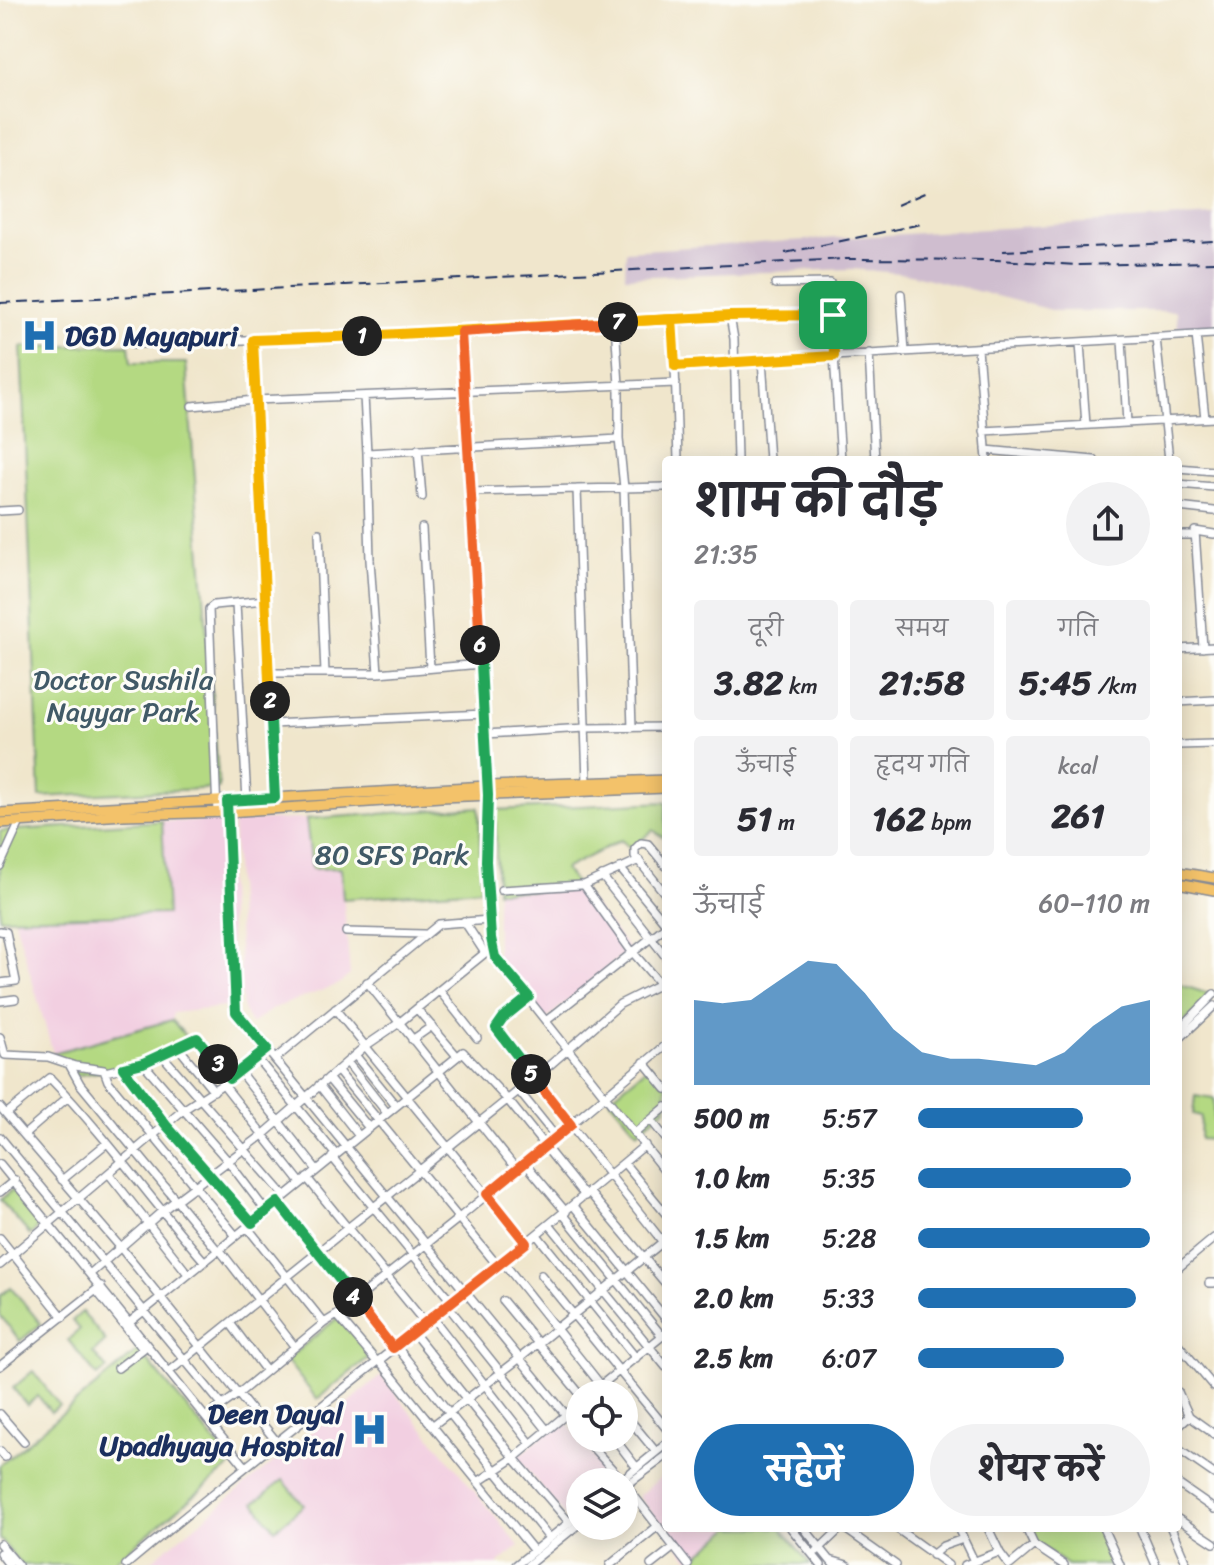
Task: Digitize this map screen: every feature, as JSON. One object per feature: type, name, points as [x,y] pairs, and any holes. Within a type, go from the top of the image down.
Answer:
[{"type":"main road","points":[[0,813],[228,807],[587,782],[662,780]]},
{"type":"main road","points":[[228,807],[247,800],[275,798],[488,790],[662,788]]},
{"type":"main road","points":[[0,823],[216,807]]},
{"type":"main road","points":[[1182,873],[1214,878]]},
{"type":"main road","points":[[1182,884],[1214,890]]},
{"type":"street","points":[[775,284],[830,283],[841,456]]},
{"type":"street","points":[[901,294],[905,352]]},
{"type":"street","points":[[134,344],[461,332],[730,316],[833,315]]},
{"type":"street","points":[[730,316],[737,456]]},
{"type":"street","points":[[672,319],[678,456]]},
{"type":"street","points":[[615,323],[632,728]]},
{"type":"street","points":[[461,332],[488,790],[486,861],[489,952]]},
{"type":"street","points":[[675,366],[1214,334]]},
{"type":"street","points":[[984,431],[1209,418],[1196,335]]},
{"type":"street","points":[[1156,338],[1169,456]]},
{"type":"street","points":[[253,340],[275,798]]},
{"type":"street","points":[[1122,340],[1127,423]]},
{"type":"street","points":[[1080,343],[1086,425]]},
{"type":"street","points":[[978,349],[987,456]]},
{"type":"street","points":[[869,353],[875,456]]},
{"type":"street","points":[[762,360],[769,456]]},
{"type":"street","points":[[192,406],[255,400],[676,383]]},
{"type":"street","points":[[364,396],[378,673]]},
{"type":"street","points":[[367,453],[619,439]]},
{"type":"street","points":[[418,449],[422,497]]},
{"type":"street","points":[[986,450],[1027,456]]},
{"type":"street","points":[[1182,468],[1214,471]]},
{"type":"street","points":[[1182,484],[1214,487]]},
{"type":"street","points":[[470,492],[662,487]]},
{"type":"street","points":[[577,489],[587,782]]},
{"type":"street","points":[[1182,507],[1214,511]]},
{"type":"street","points":[[0,511],[18,510]]},
{"type":"street","points":[[422,528],[430,668]]},
{"type":"street","points":[[1203,648],[1195,531],[1214,534]]},
{"type":"street","points":[[319,533],[325,673]]},
{"type":"street","points":[[1182,535],[1195,535]]},
{"type":"street","points":[[216,807],[209,609],[214,605],[265,600]]},
{"type":"street","points":[[236,604],[247,800]]},
{"type":"street","points":[[1182,649],[1214,647]]},
{"type":"street","points":[[269,673],[378,673],[481,664]]},
{"type":"street","points":[[1182,702],[1214,700]]},
{"type":"street","points":[[271,724],[484,714]]},
{"type":"street","points":[[485,734],[662,727]]},
{"type":"street","points":[[1182,745],[1214,744]]},
{"type":"street","points":[[228,807],[236,1012],[566,1414],[514,1458],[478,1482]]},
{"type":"street","points":[[0,866],[20,822]]},
{"type":"street","points":[[662,862],[644,843],[635,849],[639,860],[662,890]]},
{"type":"street","points":[[639,860],[584,885],[632,951],[662,981]]},
{"type":"street","points":[[620,868],[662,920]]},
{"type":"street","points":[[602,876],[662,952]]},
{"type":"street","points":[[489,890],[581,885]]},
{"type":"street","points":[[276,1058],[440,923],[489,920]]},
{"type":"street","points":[[464,921],[529,997],[604,1098],[662,1168]]},
{"type":"street","points":[[546,1021],[662,929]]},
{"type":"street","points":[[0,931],[6,932],[16,981],[0,983]]},
{"type":"street","points":[[346,932],[425,934]]},
{"type":"street","points":[[91,1273],[161,1213],[264,1134],[364,1047],[489,952]]},
{"type":"street","points":[[0,959],[11,958]]},
{"type":"street","points":[[367,982],[517,1170]]},
{"type":"street","points":[[170,1371],[534,1078],[620,1004],[662,983]]},
{"type":"street","points":[[439,990],[477,1038]]},
{"type":"street","points":[[1182,1027],[1214,994]]},
{"type":"street","points":[[529,997],[503,1018],[496,1028],[608,1176],[662,1239]]},
{"type":"street","points":[[0,1001],[15,999]]},
{"type":"street","points":[[1182,1036],[1214,1006]]},
{"type":"street","points":[[335,1009],[526,1243]]},
{"type":"street","points":[[417,1009],[457,1056]]},
{"type":"street","points":[[412,1040],[432,1026]]},
{"type":"street","points":[[0,1037],[1,1052],[10,1056],[48,1057],[65,1063],[101,1068],[108,1081],[236,1236]]},
{"type":"street","points":[[105,1072],[143,1063],[197,1038],[264,1134],[347,1227],[385,1276],[484,1385],[531,1444]]},
{"type":"street","points":[[178,1047],[214,1091]]},
{"type":"street","points":[[206,1417],[426,1245],[662,1048]]},
{"type":"street","points":[[0,1265],[183,1110],[214,1091],[267,1049]]},
{"type":"street","points":[[130,1322],[463,1052],[662,1279]]},
{"type":"street","points":[[162,1055],[285,1196]]},
{"type":"street","points":[[355,1055],[396,1106]]},
{"type":"street","points":[[256,1057],[547,1430]]},
{"type":"street","points":[[347,1062],[387,1113]]},
{"type":"street","points":[[644,1062],[662,1084]]},
{"type":"street","points":[[65,1063],[53,1069],[50,1078],[3,1110],[121,1248],[276,1441]]},
{"type":"street","points":[[65,1063],[295,1347]]},
{"type":"street","points":[[143,1063],[228,1161],[266,1211]]},
{"type":"street","points":[[123,1068],[211,1174],[324,1323]]},
{"type":"street","points":[[337,1070],[459,1218],[556,1327],[596,1380]]},
{"type":"street","points":[[239,1071],[317,1170]]},
{"type":"street","points":[[657,1078],[662,1074]]},
{"type":"street","points":[[50,1078],[204,1261]]},
{"type":"street","points":[[328,1078],[369,1128]]},
{"type":"street","points":[[319,1085],[359,1136]]},
{"type":"street","points":[[518,1090],[556,1137]]},
{"type":"street","points":[[24,1135],[68,1097]]},
{"type":"street","points":[[635,1133],[662,1110]]},
{"type":"street","points":[[651,1120],[662,1134]]},
{"type":"street","points":[[0,1137],[222,1405]]},
{"type":"street","points":[[62,1180],[107,1143]]},
{"type":"street","points":[[126,1565],[276,1441],[550,1225],[645,1145]]},
{"type":"street","points":[[525,1163],[615,1279],[662,1332]]},
{"type":"street","points":[[624,1163],[662,1209]]},
{"type":"street","points":[[0,1164],[91,1273],[143,1349],[118,1368]]},
{"type":"street","points":[[109,1174],[188,1274]]},
{"type":"street","points":[[0,1192],[15,1180]]},
{"type":"street","points":[[278,1202],[549,1538]]},
{"type":"street","points":[[573,1205],[662,1314]]},
{"type":"street","points":[[550,1225],[662,1362]]},
{"type":"street","points":[[537,1235],[636,1358]]},
{"type":"street","points":[[0,1238],[63,1317]]},
{"type":"street","points":[[1182,1265],[1214,1238]]},
{"type":"street","points":[[432,1426],[662,1245]]},
{"type":"street","points":[[541,1275],[662,1423]]},
{"type":"street","points":[[0,1366],[99,1288]]},
{"type":"street","points":[[99,1288],[130,1322],[245,1466]]},
{"type":"street","points":[[503,1301],[569,1380]]},
{"type":"street","points":[[337,1315],[546,1565]]},
{"type":"street","points":[[230,1323],[266,1371]]},
{"type":"street","points":[[413,1332],[566,1519]]},
{"type":"street","points":[[608,1380],[662,1336]]},
{"type":"street","points":[[1182,1349],[1214,1387]]},
{"type":"street","points":[[1182,1401],[1189,1416],[1214,1434]]},
{"type":"street","points":[[0,1414],[24,1442]]},
{"type":"street","points":[[1182,1422],[1189,1416]]},
{"type":"street","points":[[638,1430],[656,1452]]},
{"type":"street","points":[[625,1452],[637,1468],[662,1447]]},
{"type":"street","points":[[596,1452],[610,1468]]},
{"type":"street","points":[[1182,1452],[1214,1474]]},
{"type":"street","points":[[638,1474],[662,1459]]},
{"type":"street","points":[[1182,1487],[1214,1509]]},
{"type":"street","points":[[638,1501],[662,1531]]},
{"type":"street","points":[[1182,1522],[1214,1543]]},
{"type":"street","points":[[528,1565],[549,1538],[566,1524]]},
{"type":"street","points":[[610,1565],[658,1526]]},
{"type":"street","points":[[663,1532],[688,1565]]},
{"type":"street","points":[[794,1532],[819,1565]]},
{"type":"street","points":[[807,1532],[831,1562],[847,1565]]},
{"type":"street","points":[[813,1555],[838,1532]]},
{"type":"street","points":[[849,1532],[896,1565]]},
{"type":"street","points":[[901,1532],[948,1565]]},
{"type":"street","points":[[960,1532],[974,1561]]},
{"type":"street","points":[[990,1532],[1009,1565],[1034,1545]]},
{"type":"street","points":[[1028,1532],[1034,1545],[1064,1565]]},
{"type":"street","points":[[1105,1532],[1120,1565]]},
{"type":"street","points":[[1142,1532],[1156,1565]]},
{"type":"street","points":[[1173,1532],[1187,1565]]},
{"type":"street","points":[[516,1565],[566,1533]]},
{"type":"street","points":[[932,1555],[943,1546],[963,1539]]},
{"type":"street","points":[[0,1544],[18,1565]]},
{"type":"street","points":[[651,1565],[674,1547]]},
{"type":"street","points":[[965,1565],[999,1552]]},
{"type":"street","points":[[0,1553],[9,1565]]},
{"type":"shaded area","points":[[1214,215],[1214,327],[1178,328],[1176,311],[1055,311],[910,274],[853,269],[625,277],[626,251]]},
{"type":"shaded area","points":[[306,819],[312,869],[341,868],[350,975],[337,985],[274,1008],[251,1024],[242,1007],[233,821]]},
{"type":"shaded area","points":[[162,821],[225,822],[233,1006],[173,1013],[172,1020],[53,1053],[14,917],[167,914]]},
{"type":"shaded area","points":[[497,891],[582,891],[629,949],[545,1020],[497,961]]},
{"type":"shaded area","name":"Deen Dayal Upadhyaya Hospital","points":[[381,1376],[519,1546],[497,1565],[146,1565]]},
{"type":"shaded area","points":[[564,1420],[566,1452],[590,1452],[603,1468],[566,1468],[566,1518],[517,1457]]},
{"type":"shaded area","points":[[662,1476],[662,1525],[638,1496]]},
{"type":"shaded area","points":[[667,1532],[726,1532],[691,1561]]},
{"type":"green space","name":"Doctor Sushila Nayyar Park","points":[[129,345],[131,363],[186,363],[219,788],[40,797],[21,347]]},
{"type":"green space","points":[[662,802],[662,836],[653,830],[631,849],[621,840],[564,869],[582,891],[497,891],[495,810]]},
{"type":"green space","name":"80 SFS Park","points":[[479,807],[481,889],[343,899],[341,868],[312,869],[306,819]]},
{"type":"green space","points":[[162,821],[167,914],[0,918],[0,831]]},
{"type":"green space","points":[[1182,985],[1212,995],[1205,1008],[1182,1022]]},
{"type":"green space","points":[[172,1020],[186,1037],[142,1064],[75,1076],[53,1053]]},
{"type":"green space","points":[[650,1065],[662,1079],[662,1111],[637,1132],[609,1099]]},
{"type":"green space","points":[[1195,1096],[1214,1099],[1214,1140],[1200,1139],[1201,1116],[1193,1114]]},
{"type":"green space","points":[[12,1190],[42,1225],[30,1235],[0,1200]]},
{"type":"green space","points":[[11,1287],[41,1324],[20,1341],[0,1315],[0,1296]]},
{"type":"green space","points":[[82,1312],[106,1341],[93,1353],[107,1369],[97,1376],[68,1340],[80,1329],[72,1321]]},
{"type":"green space","points":[[341,1315],[373,1354],[317,1399],[286,1360]]},
{"type":"green space","points":[[139,1350],[233,1464],[110,1565],[21,1565],[0,1539],[0,1465]]},
{"type":"green space","points":[[33,1371],[59,1405],[51,1412],[38,1396],[27,1405],[13,1388]]},
{"type":"green space","points":[[283,1480],[304,1505],[275,1529],[254,1503]]},
{"type":"green space","points":[[726,1532],[784,1532],[810,1564],[694,1565],[691,1561]]},
{"type":"green space","points":[[1031,1532],[1103,1532],[1116,1565],[1068,1565],[1035,1542]]},
{"type":"railway","points":[[897,205],[929,191]]},
{"type":"railway","points":[[785,253],[921,224]]},
{"type":"railway","points":[[1003,251],[1214,241]]},
{"type":"railway","points":[[0,303],[844,259],[997,260],[1077,265],[1214,262]]},
{"type":"place","name":"DGD Mayapuri","points":[[39,335]]},
{"type":"place","name":"Deen Dayal Upadhyaya Hospital","points":[[369,1429]]},
{"type":"route","points":[[833,315],[730,316],[672,319],[538,327],[461,332],[253,340],[275,798],[227,801],[236,1012],[267,1049],[229,1079],[197,1038],[143,1063],[123,1068],[166,1125],[252,1223],[278,1202],[393,1348],[526,1243],[487,1194],[571,1125],[496,1028],[503,1018],[529,997],[495,957],[489,920],[486,861],[488,795],[461,332],[672,319],[675,366],[834,356],[833,315]]}]
